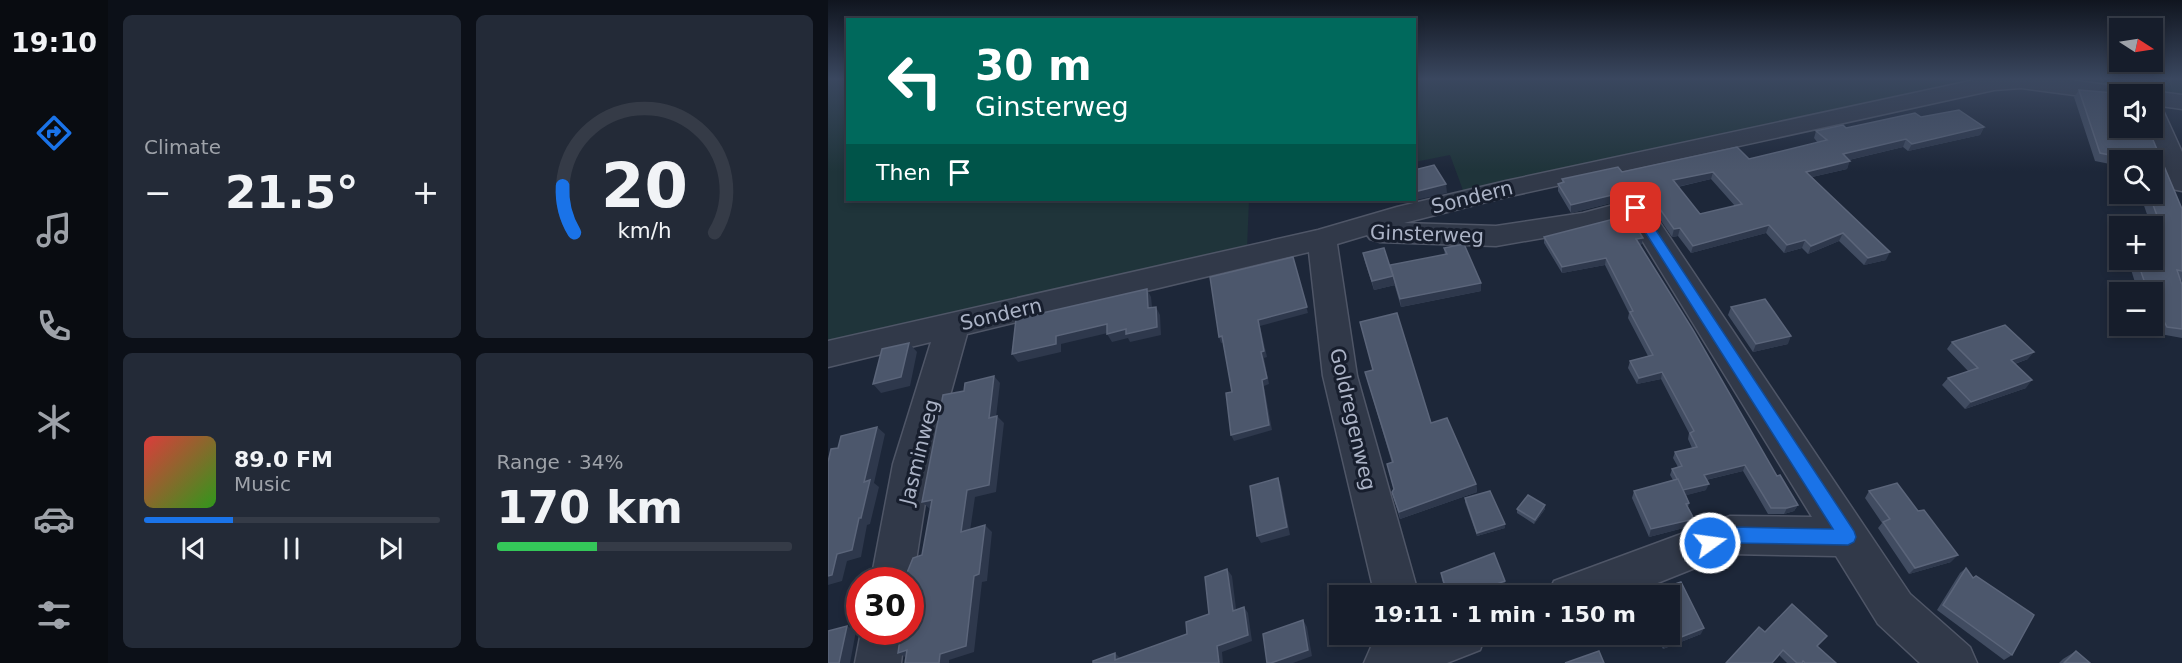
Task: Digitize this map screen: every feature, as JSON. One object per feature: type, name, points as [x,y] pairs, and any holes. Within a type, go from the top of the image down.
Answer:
[{"type":"street","name":"Sondern","points":[[828,354],[1332,236],[1407,213],[1506,189],[1875,109]]},
{"type":"street","points":[[2163,137],[2182,183]]},
{"type":"street","name":"Ginsterweg","points":[[1332,236],[1402,232],[1496,236],[1582,222],[1636,208],[1894,609],[1954,663]]},
{"type":"street","name":"Goldregenweg","points":[[1332,236],[1340,376],[1394,585]]},
{"type":"street","name":"Jasminweg","points":[[894,567],[912,464],[953,324]]},
{"type":"street","points":[[1598,585],[1730,535],[1848,537]]},
{"type":"street","points":[[878,663],[881,645]]},
{"type":"street","points":[[1390,656],[1427,645]]},
{"type":"green space","points":[[828,109],[846,109],[846,201],[1249,201],[1247,249],[828,346]]},
{"type":"green space","points":[[1416,109],[1848,109],[1464,193],[1450,155],[1416,162]]},
{"type":"building","points":[[2085,109],[2109,109],[2109,138],[2152,138],[2157,150],[2109,150],[2109,155],[2100,153]]},
{"type":"building","points":[[1959,110],[1984,127],[1912,144],[1906,139],[1843,154],[1850,161],[1806,172],[1890,252],[1868,258],[1843,233],[1811,246],[1805,240],[1787,245],[1769,225],[1693,246],[1680,228],[1674,229],[1648,192],[1637,189],[1571,205],[1558,184],[1564,182],[1562,179],[1618,167],[1622,172],[1737,147],[1749,159],[1827,140],[1816,131],[1843,125],[1846,128],[1915,113],[1921,117]],"holes":[[[1713,172],[1742,204],[1700,214],[1673,180]]]},
{"type":"building","points":[[2163,164],[2182,209],[2182,271],[2177,270],[2182,285],[2182,329],[2167,327],[2163,320],[2163,282],[2145,282],[2140,270],[2163,270],[2163,216],[2157,216],[2153,204],[2163,204]]},
{"type":"building","points":[[1434,165],[1446,184],[1416,192],[1416,170]]},
{"type":"building","points":[[1629,215],[1643,238],[1636,239],[1693,330],[1777,476],[1780,475],[1798,505],[1771,508],[1745,465],[1704,475],[1709,484],[1683,490],[1672,469],[1682,466],[1675,452],[1697,447],[1690,433],[1694,431],[1662,372],[1639,378],[1630,361],[1653,355],[1630,312],[1633,311],[1606,258],[1562,267],[1544,237]]},
{"type":"building","points":[[1464,244],[1481,283],[1400,299],[1390,265],[1447,254],[1444,248]]},
{"type":"building","points":[[1384,248],[1393,276],[1372,281],[1363,253]]},
{"type":"building","points":[[1293,257],[1307,307],[1258,320],[1264,351],[1261,352],[1267,378],[1262,380],[1269,425],[1231,435],[1226,393],[1232,392],[1222,336],[1219,337],[1210,277]]},
{"type":"building","points":[[1147,289],[1148,308],[1156,307],[1157,327],[1126,334],[1126,329],[1107,334],[1107,324],[1056,336],[1056,344],[1012,354],[1016,319]]},
{"type":"building","points":[[1765,299],[1791,336],[1756,344],[1731,307]]},
{"type":"building","points":[[1397,313],[1431,423],[1447,418],[1476,484],[1399,512],[1392,492],[1394,489],[1387,464],[1393,462],[1365,372],[1373,370],[1360,322]]},
{"type":"building","points":[[2005,325],[2034,352],[2011,360],[2032,380],[1971,402],[1948,378],[1978,368],[1952,342]]},
{"type":"building","points":[[909,343],[901,377],[873,384],[882,349]]},
{"type":"building","points":[[994,376],[989,418],[997,416],[989,485],[967,490],[961,532],[985,525],[979,574],[974,576],[966,646],[940,654],[939,663],[905,663],[907,650],[898,653],[899,645],[924,645],[924,567],[909,567],[913,558],[922,555],[932,500],[922,502],[943,395],[964,391],[965,383]]},
{"type":"building","points":[[877,427],[864,482],[870,480],[852,550],[837,554],[832,575],[828,576],[828,462],[831,449],[838,448],[841,436]]},
{"type":"building","points":[[1278,478],[1287,527],[1257,536],[1250,486]]},
{"type":"building","points":[[1678,479],[1689,503],[1686,504],[1694,519],[1651,529],[1634,491]]},
{"type":"building","points":[[1897,483],[1918,511],[1924,510],[1958,555],[1915,568],[1883,522],[1890,519],[1869,491]]},
{"type":"building","points":[[1490,491],[1505,524],[1477,533],[1465,498]]},
{"type":"building","points":[[1528,495],[1545,505],[1535,520],[1517,509]]},
{"type":"building","points":[[1494,553],[1505,581],[1494,585],[1445,585],[1441,573]]},
{"type":"building","points":[[1966,568],[1973,578],[1976,576],[2034,615],[2012,655],[1943,605]]},
{"type":"building","points":[[1227,569],[1233,611],[1244,607],[1248,635],[1217,646],[1219,663],[1093,663],[1093,661],[1115,653],[1115,660],[1187,634],[1186,622],[1209,614],[1205,577]]},
{"type":"building","points":[[1681,582],[1704,628],[1680,637],[1680,585],[1672,585]]},
{"type":"building","points":[[1792,604],[1827,636],[1817,646],[1836,663],[1805,663],[1803,661],[1797,663],[1783,650],[1772,663],[1726,663],[1759,627],[1765,632]]},
{"type":"building","points":[[1303,620],[1308,650],[1267,663],[1263,634]]},
{"type":"building","points":[[846,626],[839,663],[828,663],[828,631]]},
{"type":"building","points":[[1599,651],[1604,663],[1565,663]]},
{"type":"building","points":[[2076,651],[2090,663],[2064,663]]},
{"type":"route","points":[[1636,208],[1848,537],[1730,535],[1710,543]]}]
